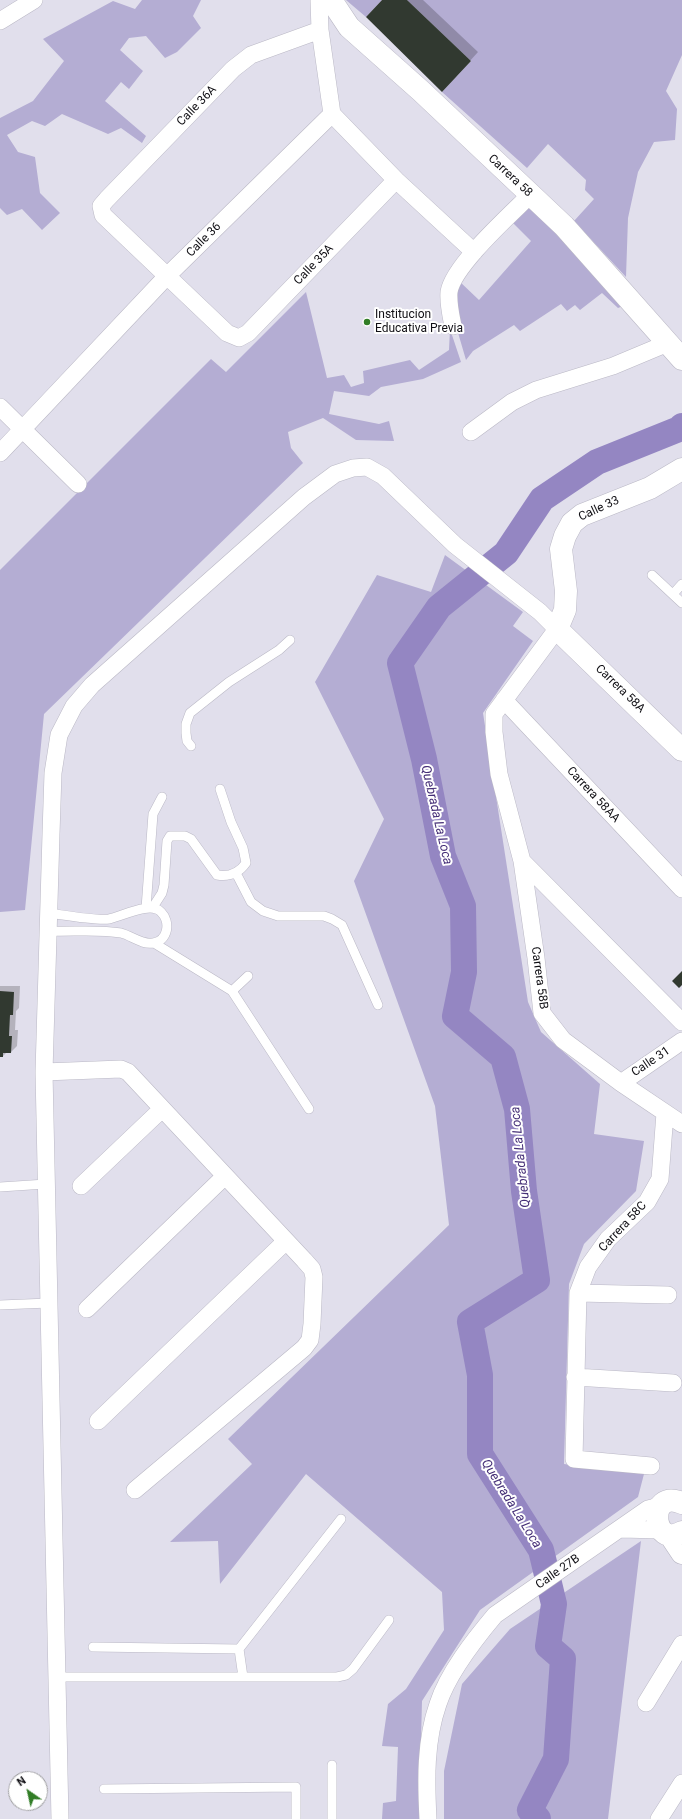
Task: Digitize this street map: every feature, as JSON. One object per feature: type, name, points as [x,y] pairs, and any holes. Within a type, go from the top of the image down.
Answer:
[{"type":"main road","name":"Carrera 58","points":[[332,0],[350,27],[564,226],[675,351]]},
{"type":"main road","name":"Calle 33","points":[[558,629],[565,610],[566,591],[561,550],[565,536],[572,523],[582,515],[650,488],[682,469]]},
{"type":"main road","name":"Carrera 58A","points":[[558,629],[682,750]]},
{"type":"main road","name":"Calle 27B","points":[[669,1504],[682,1490]]},
{"type":"main road","points":[[669,1504],[656,1516],[658,1526],[671,1532],[682,1553]]},
{"type":"street","points":[[0,21],[34,0]]},
{"type":"street","points":[[319,0],[320,30],[332,114],[396,180],[474,252]]},
{"type":"street","name":"Calle 36A","points":[[167,276],[103,215],[101,206],[233,69],[251,55],[320,30]]},
{"type":"street","name":"Calle 36","points":[[0,453],[167,276],[332,114]]},
{"type":"street","name":"Calle 35A","points":[[167,276],[227,333],[239,338],[248,333],[396,180]]},
{"type":"street","points":[[453,326],[449,293],[453,281],[474,252],[530,195]]},
{"type":"street","points":[[471,432],[512,402],[536,390],[612,366],[675,351]]},
{"type":"street","points":[[0,407],[78,484]]},
{"type":"street","points":[[60,1819],[44,1072],[53,772],[59,735],[74,706],[92,684],[304,497],[334,474],[353,468],[367,467],[383,476],[455,545],[540,612],[558,629]]},
{"type":"street","name":"Carrera 58B","points":[[558,629],[494,714],[499,774],[522,861],[536,958],[542,1013],[563,1040],[621,1083],[682,1124]]},
{"type":"street","name":"Carrera 58AA","points":[[504,700],[682,889]]},
{"type":"street","points":[[522,861],[682,1022]]},
{"type":"street","name":"Calle 31","points":[[621,1083],[682,1041]]},
{"type":"street","points":[[44,1072],[121,1069],[128,1072],[312,1269],[314,1277],[310,1340],[304,1348],[135,1490]]},
{"type":"street","points":[[81,1186],[162,1109]]},
{"type":"street","name":"Carrera 58C","points":[[651,1466],[574,1459],[578,1293],[588,1267],[608,1239],[646,1202],[660,1179],[665,1113]]},
{"type":"street","points":[[87,1309],[225,1176]]},
{"type":"street","points":[[98,1421],[286,1241]]},
{"type":"street","points":[[578,1293],[668,1295]]},
{"type":"street","points":[[575,1377],[673,1383]]},
{"type":"street","name":"Calle 27B","points":[[428,1819],[426,1783],[430,1738],[438,1704],[455,1669],[476,1638],[495,1615],[648,1509],[669,1504]]},
{"type":"street","points":[[621,1528],[671,1532]]},
{"type":"street","points":[[646,1703],[682,1644]]},
{"type":"street","points":[[659,1819],[682,1783]]},
{"type":"lane","points":[[652,575],[682,603]]},
{"type":"lane","points":[[673,594],[682,584]]},
{"type":"lane","points":[[191,746],[187,741],[186,733],[186,724],[190,713],[229,682],[280,650],[290,640]]},
{"type":"lane","points":[[48,913],[108,919],[149,907],[162,893],[164,885],[167,841],[170,836],[185,836],[191,840],[217,875],[228,876],[236,873],[246,863],[246,855],[231,822],[220,789]]},
{"type":"lane","points":[[149,907],[153,814],[162,797]]},
{"type":"lane","points":[[236,873],[252,902],[263,911],[278,916],[324,916],[342,925],[378,1005]]},
{"type":"lane","points":[[48,931],[121,933],[144,943],[154,943],[161,939],[166,933],[168,925],[166,918],[161,911],[149,907]]},
{"type":"lane","points":[[154,943],[232,991],[309,1109]]},
{"type":"lane","points":[[232,991],[248,976]]},
{"type":"lane","points":[[0,1187],[46,1184]]},
{"type":"lane","points":[[0,1305],[49,1303]]},
{"type":"lane","points":[[243,1677],[239,1649],[341,1519]]},
{"type":"lane","points":[[57,1677],[337,1677],[346,1675],[353,1669],[389,1620]]},
{"type":"lane","points":[[93,1647],[239,1649]]},
{"type":"lane","points":[[332,1765],[332,1819]]},
{"type":"lane","points":[[104,1789],[296,1787],[296,1819]]},
{"type":"shaded area","points":[[142,0],[201,0],[193,16],[201,28],[177,52],[165,58],[146,36],[129,38],[120,50],[143,71],[129,89],[121,82],[105,101],[146,136],[142,143],[121,128],[108,134],[62,114],[45,126],[32,121],[7,135],[18,152],[35,157],[40,193],[60,213],[42,230],[22,209],[7,215],[0,208],[0,118],[33,101],[64,61],[43,39],[113,1],[135,9]]},
{"type":"shaded area","points":[[346,0],[382,0],[366,17]]},
{"type":"shaded area","points":[[407,0],[682,0],[682,55],[666,91],[677,109],[675,140],[654,142],[638,172],[628,218],[626,277],[574,221],[594,199],[585,190],[586,180],[548,144],[527,168],[442,92],[471,61]]},
{"type":"shaded area","points":[[525,206],[533,206],[623,306],[618,308],[602,293],[580,310],[575,305],[567,311],[561,304],[520,331],[514,325],[473,351],[466,360],[454,319],[458,280],[479,300],[531,241],[511,221]]},
{"type":"shaded area","points":[[306,292],[327,378],[344,375],[351,387],[364,383],[363,371],[410,360],[419,370],[449,350],[450,329],[461,362],[423,379],[381,387],[369,396],[334,391],[329,414],[379,424],[389,421],[394,441],[356,440],[323,418],[288,432],[291,448],[303,463],[44,714],[25,910],[0,912],[0,570],[211,359],[226,372]]},
{"type":"shaded area","points":[[445,555],[523,612],[513,626],[533,641],[483,713],[528,1002],[541,1032],[600,1084],[594,1134],[644,1141],[636,1191],[584,1244],[569,1284],[564,1464],[644,1474],[638,1497],[480,1610],[422,1701],[419,1819],[382,1819],[383,1803],[396,1801],[398,1747],[382,1746],[388,1704],[406,1689],[444,1630],[442,1592],[306,1474],[220,1584],[218,1541],[170,1542],[252,1464],[228,1439],[449,1225],[435,1106],[354,881],[384,819],[315,682],[377,575],[431,592]]},
{"type":"shaded area","points":[[641,1541],[608,1819],[444,1819],[444,1771],[462,1684],[510,1629]]},
{"type":"building","points":[[382,0],[407,0],[471,61],[442,92],[366,17]]},
{"type":"building","points":[[682,971],[682,985],[679,988],[672,981]]},
{"type":"building","points":[[0,991],[14,992],[13,1015],[10,1015],[9,1036],[12,1036],[11,1053],[3,1053],[3,1057],[0,1057]]},
{"type":"waterway","name":"Quebrada La Loca","points":[[538,1819],[530,1810],[556,1759],[563,1659],[548,1646],[554,1604],[541,1550],[480,1454],[480,1375],[470,1322],[537,1280],[524,1191],[517,1109],[503,1057],[455,1016],[464,972],[463,906],[443,856],[424,759],[400,663],[439,607],[506,553],[542,499],[597,462],[679,429],[682,426]]},
{"type":"place","name":"Institucion Educativa Previa","points":[[367,322]]}]
